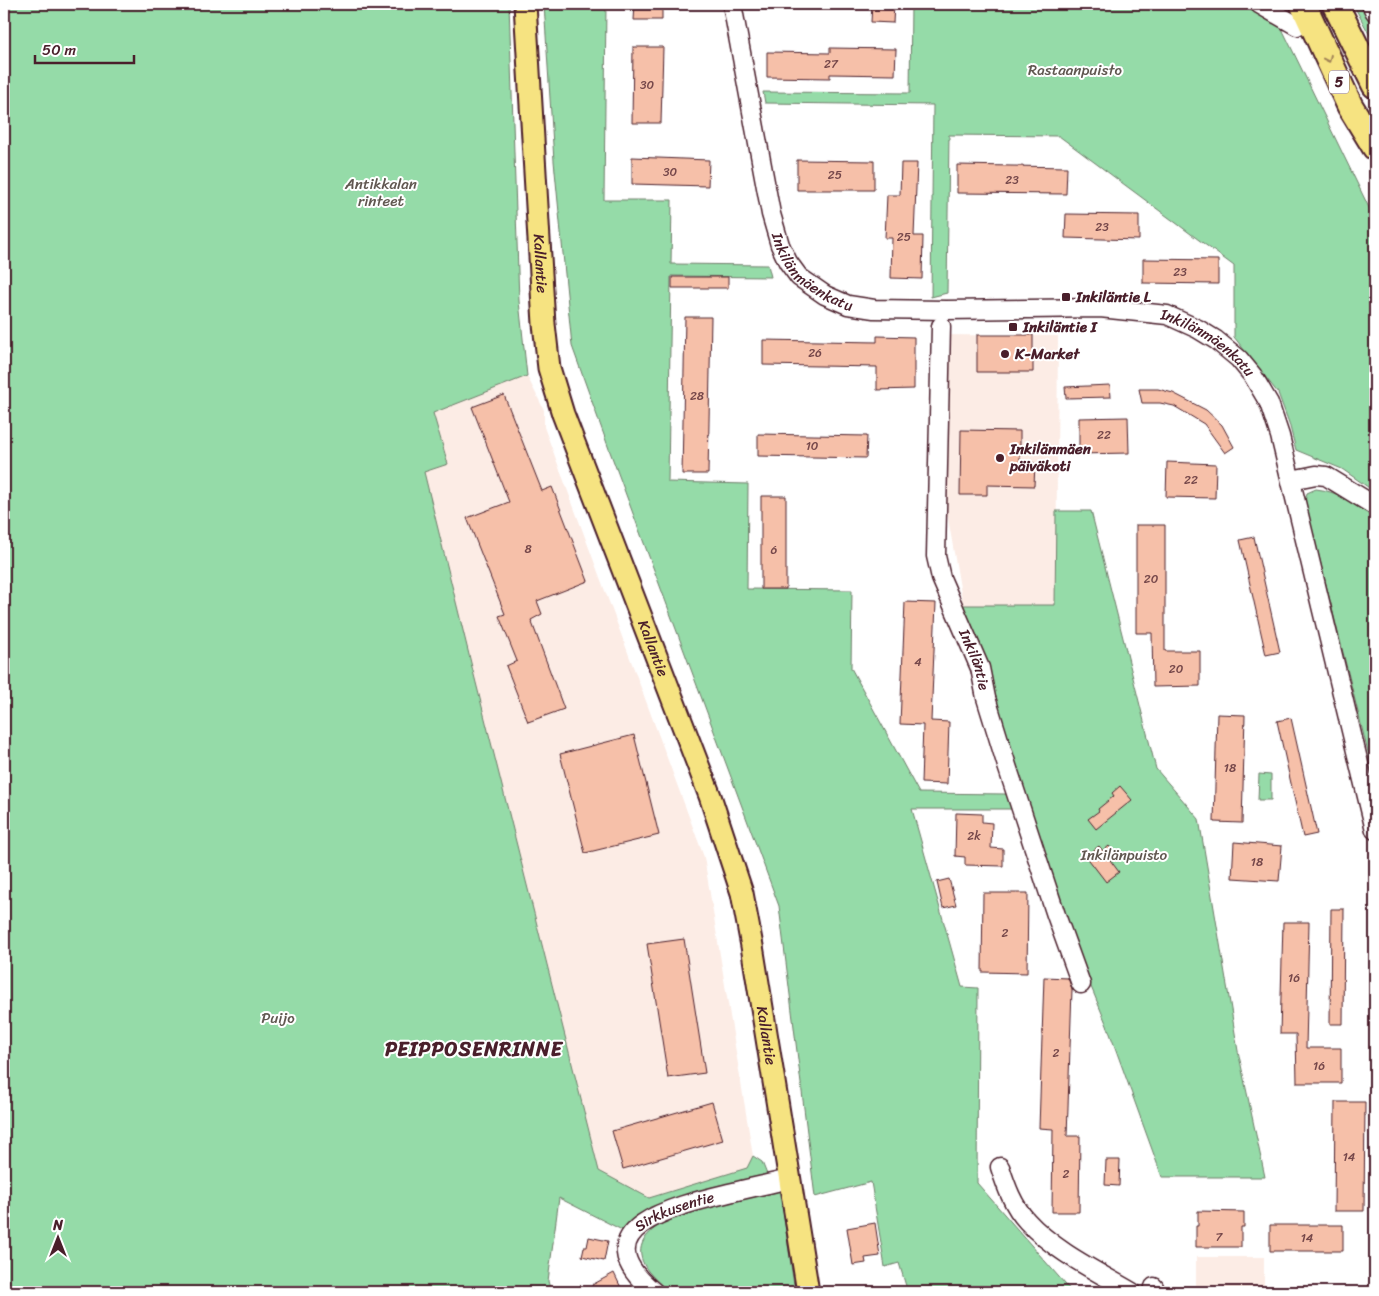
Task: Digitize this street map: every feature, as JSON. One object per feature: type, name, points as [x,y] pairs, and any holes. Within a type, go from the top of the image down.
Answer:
[{"type":"highway","name":"5","points":[[1335,4],[1375,85]]},
{"type":"highway","name":"5","points":[[1300,15],[1375,147]]},
{"type":"main road","name":"Kallantie","points":[[525,4],[540,268],[549,368],[563,414],[710,796],[742,893],[808,1292]]},
{"type":"street","name":"Inkilänmäenkatu","points":[[732,4],[771,214],[780,245],[788,262],[799,277],[825,295],[848,305],[874,309],[1100,308],[1167,315],[1198,329],[1216,340],[1238,359],[1253,376],[1270,403],[1291,480],[1375,830]]},
{"type":"street","points":[[1259,4],[1300,15]]},
{"type":"street","points":[[1371,4],[1375,12]]},
{"type":"street","name":"Inkiläntie","points":[[941,326],[936,556],[941,578],[980,668],[986,698],[1007,766],[1081,984]]},
{"type":"street","points":[[1291,480],[1316,475],[1326,476],[1375,506]]},
{"type":"street","points":[[1000,1167],[1012,1198],[1027,1221],[1064,1251],[1132,1292]]},
{"type":"street","name":"Sirkkusentie","points":[[654,1292],[633,1273],[628,1262],[626,1253],[627,1242],[639,1225],[660,1213],[688,1203],[789,1179]]},
{"type":"shaded area","name":"Inkilänmäen päiväkoti","points":[[939,335],[1058,336],[1056,605],[963,605],[947,512],[938,403]]},
{"type":"shaded area","points":[[527,376],[544,410],[544,427],[704,857],[753,1156],[747,1168],[649,1198],[599,1171],[424,472],[448,464],[433,413]]},
{"type":"shaded area","points":[[1196,1257],[1264,1257],[1264,1292],[1196,1291]]},
{"type":"green space","name":"Puijo","points":[[4,4],[509,4],[519,301],[527,376],[433,413],[448,464],[424,472],[599,1171],[649,1198],[747,1168],[753,1156],[762,1162],[768,1177],[689,1195],[650,1207],[622,1230],[559,1198],[548,1281],[551,1292],[4,1292]]},
{"type":"green space","points":[[544,4],[606,4],[604,200],[672,200],[671,264],[768,265],[771,277],[671,276],[668,482],[748,484],[747,589],[852,590],[851,668],[919,793],[1006,794],[1013,809],[912,809],[962,987],[978,988],[977,1183],[1072,1292],[1007,1292],[1006,1290],[1002,1292],[910,1292],[906,1286],[899,1263],[885,1267],[871,1182],[815,1197],[779,906],[572,346],[554,161]]},
{"type":"green space","name":"Rastaanpuisto","points":[[911,4],[1270,4],[1375,220],[1375,492],[1342,469],[1296,450],[1278,393],[1234,337],[1234,266],[1059,136],[949,135],[947,293],[931,297],[933,105],[765,103],[763,92],[910,93]]},
{"type":"green space","points":[[1353,4],[1375,4],[1375,45],[1374,43]]},
{"type":"green space","points":[[1316,489],[1340,496],[1375,517],[1375,780],[1305,501],[1307,493]]},
{"type":"green space","name":"Inkilänpuisto","points":[[1056,511],[1091,511],[1156,769],[1199,819],[1238,1051],[1265,1177],[1162,1177],[1108,1028],[1043,870],[977,636],[963,605],[1055,605]]},
{"type":"green space","points":[[1259,774],[1271,775],[1271,800],[1258,800]]},
{"type":"green space","points":[[780,1190],[795,1292],[670,1292],[648,1271],[641,1252],[647,1236],[664,1222],[687,1212],[714,1204]]},
{"type":"building","points":[[635,4],[662,4],[662,20],[634,20]]},
{"type":"building","points":[[872,4],[894,4],[893,23],[871,22]]},
{"type":"building","points":[[633,47],[663,47],[661,123],[632,123]]},
{"type":"building","points":[[830,48],[896,49],[895,75],[830,74],[830,78],[767,77],[767,52],[830,53]]},
{"type":"building","points":[[632,157],[709,160],[708,186],[632,184]]},
{"type":"building","points":[[797,160],[874,161],[874,190],[797,190]]},
{"type":"building","points":[[901,163],[917,163],[914,236],[923,236],[922,279],[891,278],[892,238],[885,238],[887,195],[900,195]]},
{"type":"building","points":[[957,165],[1067,167],[1066,194],[957,193]]},
{"type":"building","points":[[1066,214],[1139,215],[1139,240],[1065,238]]},
{"type":"building","points":[[1143,259],[1218,260],[1218,284],[1143,283]]},
{"type":"building","points":[[672,277],[728,277],[728,288],[672,288]]},
{"type":"building","points":[[685,317],[711,317],[708,474],[682,474]]},
{"type":"building","name":"K-Market","points":[[977,335],[1033,335],[1033,372],[977,372]]},
{"type":"building","points":[[877,336],[914,337],[914,389],[877,390],[877,367],[763,365],[763,340],[877,342]]},
{"type":"building","points":[[1110,385],[1111,397],[1066,398],[1065,387]]},
{"type":"building","points":[[1139,389],[1158,389],[1173,393],[1206,410],[1222,425],[1234,447],[1225,453],[1204,424],[1174,406],[1160,403],[1142,403]]},
{"type":"building","points":[[504,395],[542,491],[552,487],[588,581],[537,601],[542,614],[531,620],[564,709],[528,722],[506,666],[517,661],[499,616],[505,614],[467,518],[509,502],[472,407]]},
{"type":"building","points":[[1128,417],[1129,453],[1079,454],[1079,418]]},
{"type":"building","name":"Inkilänmäen päiväkoti","points":[[961,430],[1020,431],[1020,463],[1035,463],[1034,486],[987,485],[987,495],[960,495]]},
{"type":"building","points":[[758,434],[867,436],[866,458],[758,456]]},
{"type":"building","points":[[1167,462],[1216,464],[1215,498],[1166,497]]},
{"type":"building","points":[[761,496],[786,496],[786,589],[761,589]]},
{"type":"building","points":[[1136,525],[1165,525],[1165,651],[1200,651],[1200,686],[1153,687],[1152,633],[1136,633]]},
{"type":"building","points":[[1254,537],[1280,652],[1266,655],[1240,540]]},
{"type":"building","points":[[905,602],[936,603],[931,721],[949,722],[947,784],[921,783],[923,725],[900,724]]},
{"type":"building","points":[[1217,714],[1245,715],[1242,823],[1214,822]]},
{"type":"building","points":[[1291,718],[1317,834],[1303,837],[1277,721]]},
{"type":"building","points":[[634,735],[659,835],[585,853],[560,754]]},
{"type":"building","points":[[1120,786],[1132,800],[1096,829],[1088,819],[1114,796],[1112,793]]},
{"type":"building","points":[[956,813],[982,814],[982,822],[992,823],[991,848],[1003,849],[1003,866],[965,865],[965,857],[955,856]]},
{"type":"building","points":[[1234,842],[1282,846],[1279,881],[1232,878]]},
{"type":"building","points":[[1099,846],[1103,851],[1109,846],[1116,855],[1110,860],[1119,872],[1106,882],[1086,856]]},
{"type":"building","points":[[949,879],[956,905],[943,908],[937,882]]},
{"type":"building","points":[[983,893],[1028,893],[1027,973],[982,972]]},
{"type":"building","points":[[1331,909],[1344,909],[1343,1024],[1330,1024]]},
{"type":"building","points":[[1283,922],[1309,922],[1306,1048],[1341,1048],[1341,1083],[1297,1083],[1296,1034],[1280,1034]]},
{"type":"building","points":[[684,939],[705,1073],[668,1078],[647,944]]},
{"type":"building","points":[[1044,977],[1068,978],[1072,989],[1067,1136],[1080,1136],[1079,1212],[1052,1212],[1053,1129],[1039,1128]]},
{"type":"building","points":[[712,1102],[723,1140],[623,1169],[612,1131]]},
{"type":"building","points":[[1335,1102],[1365,1102],[1364,1211],[1334,1211]]},
{"type":"building","points":[[1106,1160],[1120,1160],[1119,1186],[1105,1185]]},
{"type":"building","points":[[1198,1211],[1244,1212],[1244,1227],[1241,1227],[1241,1247],[1196,1247]]},
{"type":"building","points":[[875,1223],[880,1256],[865,1258],[866,1263],[853,1265],[847,1228]]},
{"type":"building","points":[[1270,1225],[1343,1225],[1343,1251],[1270,1251]]},
{"type":"building","points":[[589,1237],[608,1241],[604,1261],[582,1256],[584,1247],[587,1247]]},
{"type":"building","points":[[614,1273],[623,1292],[595,1292],[592,1285]]},
{"type":"tunnel","points":[[1312,32],[1375,57]]},
{"type":"place","name":"Inkiläntie L","points":[[1066,297]]},
{"type":"place","name":"Inkiläntie I","points":[[1013,327]]},
{"type":"place","name":"K-Market","points":[[1005,354]]},
{"type":"place","name":"Inkilänmäen päiväkoti","points":[[1000,458]]},
{"type":"district","name":"PEIPPOSENRINNE","points":[[474,1049]]},
{"type":"park label","name":"Antikkalan rinteet","points":[[381,192]]}]
